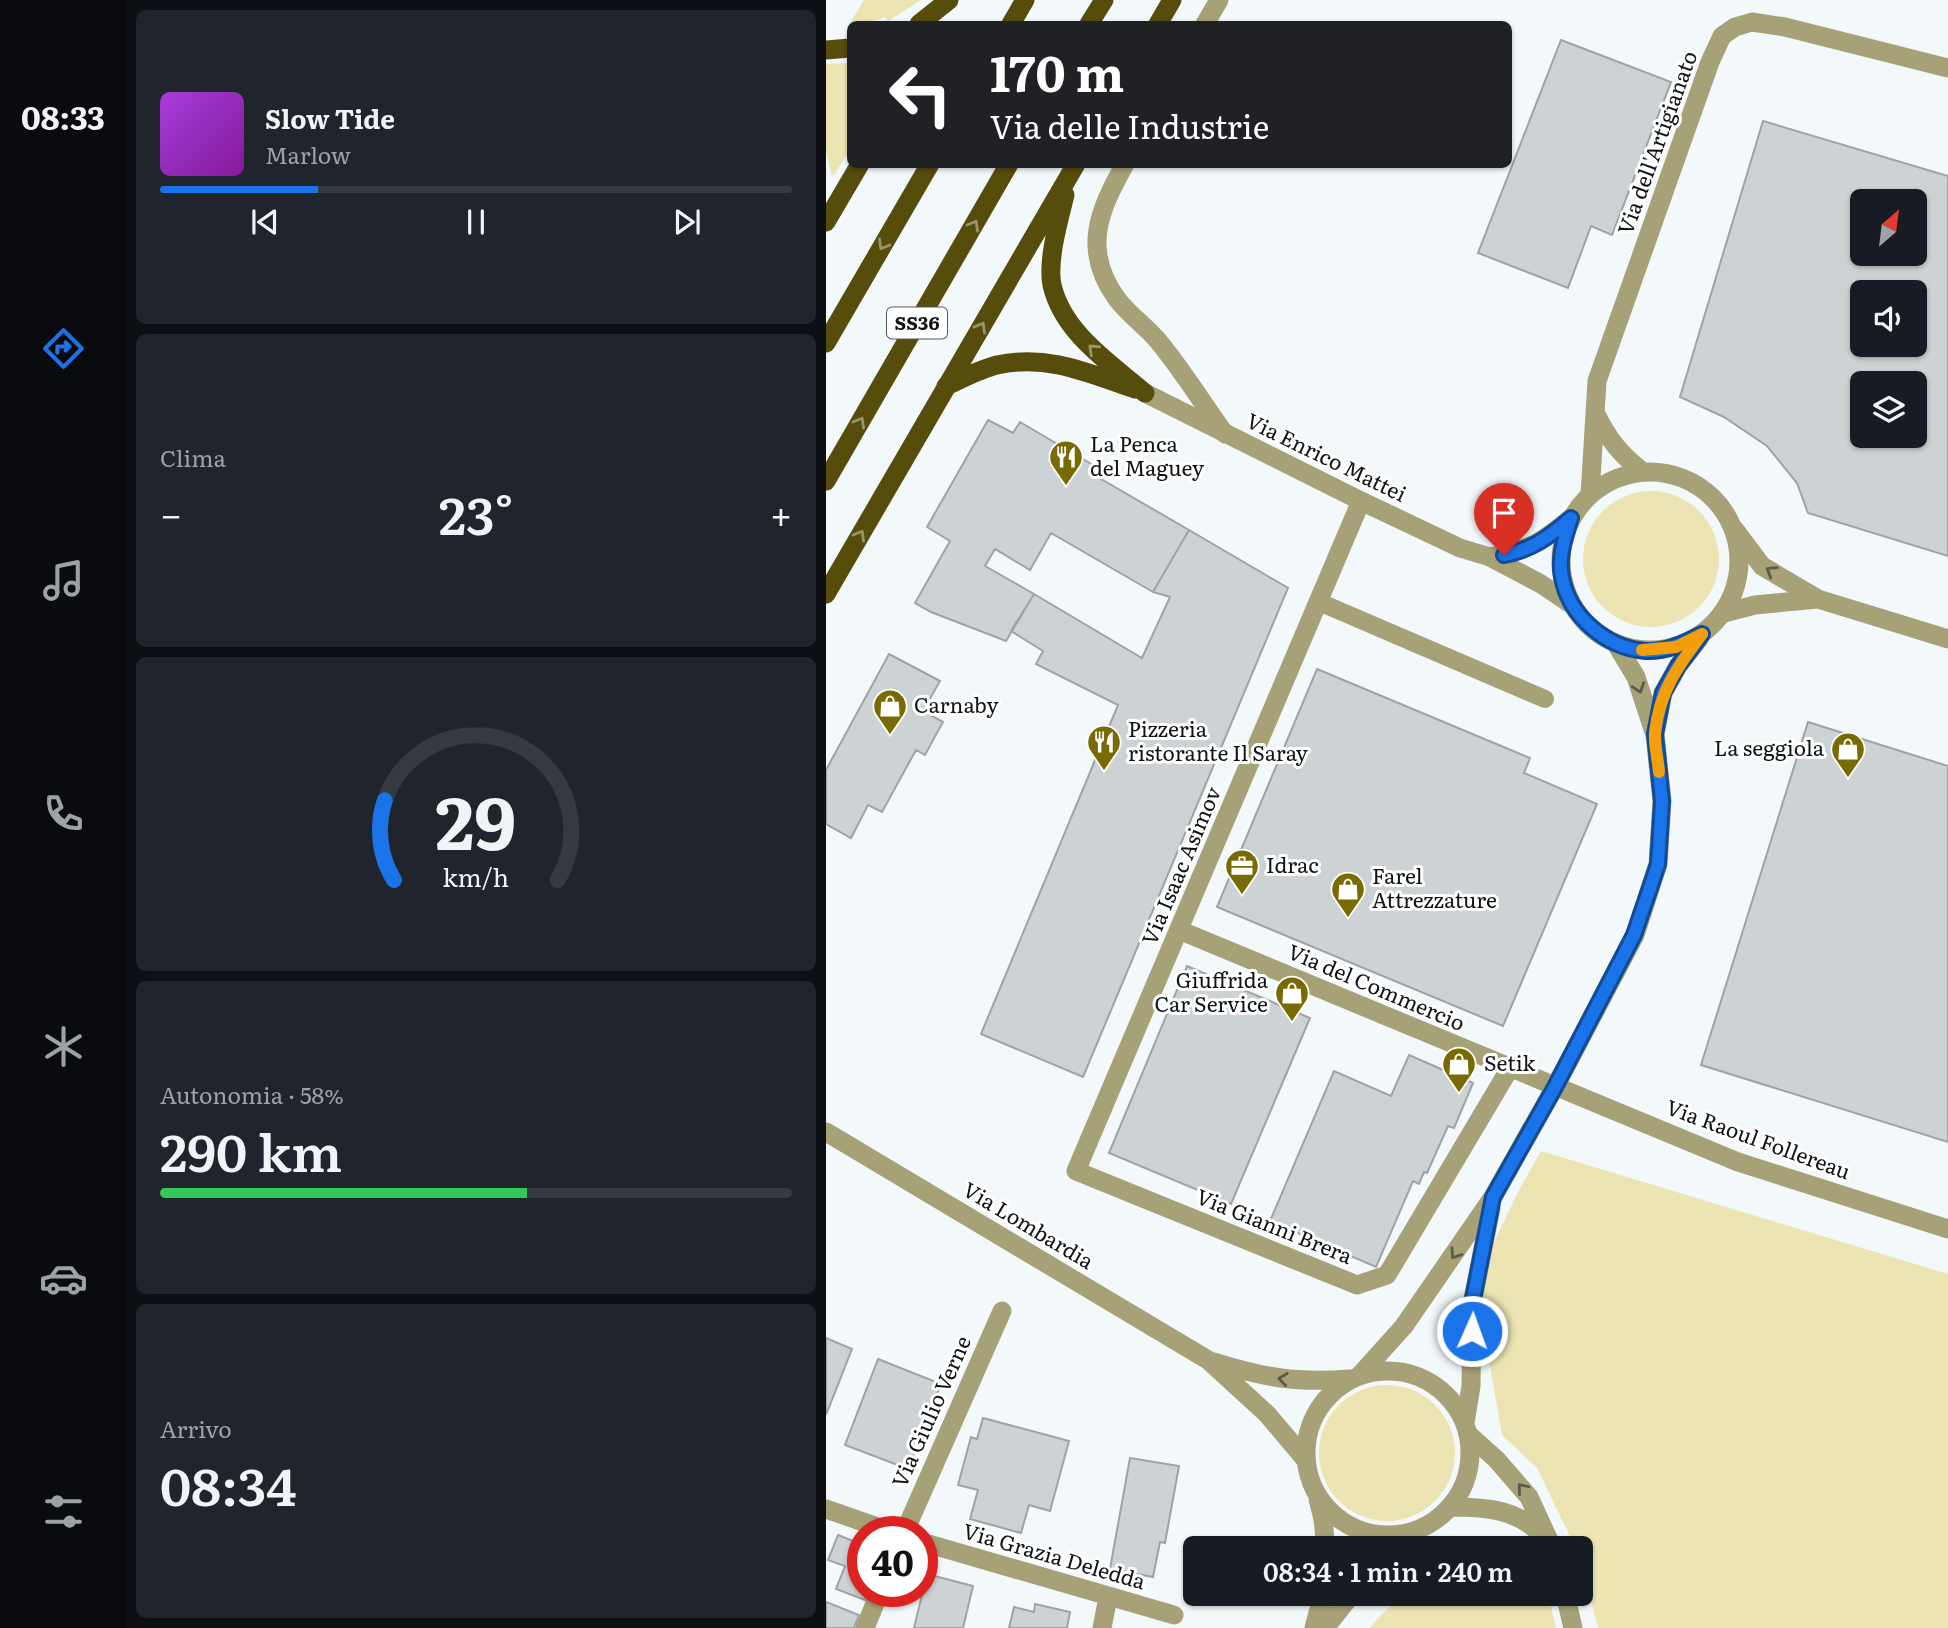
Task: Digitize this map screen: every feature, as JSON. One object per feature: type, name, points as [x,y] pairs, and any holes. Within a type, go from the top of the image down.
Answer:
[{"type":"highway","points":[[923,21],[949,0]]},
{"type":"highway","points":[[942,21],[955,0]]},
{"type":"highway","points":[[1013,21],[1025,0]]},
{"type":"highway","points":[[1092,21],[1104,0]]},
{"type":"highway","points":[[1160,21],[1172,0]]},
{"type":"highway","points":[[826,50],[847,48]]},
{"type":"highway","points":[[826,222],[857,168]]},
{"type":"highway","points":[[826,343],[928,168]]},
{"type":"highway","name":"SS36","points":[[826,481],[1007,168]]},
{"type":"highway","points":[[826,594],[1072,171]]},
{"type":"highway","points":[[1072,171],[1053,245],[1052,284],[1065,317],[1088,345],[1145,393]]},
{"type":"highway","points":[[946,386],[995,366],[1028,361],[1060,363],[1145,393]]},
{"type":"street","points":[[1207,21],[1219,0]]},
{"type":"street","name":"Via dell'Artigianato","points":[[1590,495],[1597,381],[1710,62],[1722,36],[1735,27],[1752,22],[1785,27],[1948,68]]},
{"type":"street","points":[[1123,168],[1111,189],[1098,225],[1098,264],[1118,300],[1158,341],[1225,434]]},
{"type":"street","name":"Via Enrico Mattei","points":[[1145,393],[1361,501],[1460,548],[1490,557],[1541,583],[1572,605]]},
{"type":"street","points":[[1594,410],[1606,436],[1622,456],[1643,472]]},
{"type":"street","points":[[1702,634],[1676,647],[1646,651],[1616,644],[1591,628],[1572,605],[1562,577],[1562,547],[1571,518],[1590,495],[1615,479],[1643,472],[1672,475],[1699,486],[1720,505],[1762,566],[1818,599],[1946,632]]},
{"type":"street","name":"Via Isaac Asimov","points":[[1076,1171],[1361,501]]},
{"type":"street","name":"Via Enrico Mattei","points":[[1490,557],[1519,552],[1542,542],[1571,518]]},
{"type":"street","points":[[1655,734],[1663,693],[1678,666],[1702,634],[1724,613],[1736,587],[1740,559],[1735,530]]},
{"type":"street","points":[[1724,613],[1755,605],[1818,599]]},
{"type":"street","points":[[1425,1527],[1386,1535],[1347,1525],[1331,1513],[1318,1497],[1309,1479],[1305,1459],[1307,1434],[1315,1412],[1331,1392],[1355,1377],[1404,1326],[1493,1197],[1555,1087],[1634,935],[1658,864],[1662,801],[1655,734],[1636,677],[1616,644]]},
{"type":"street","name":"Via del Commercio","points":[[1179,930],[1555,1087]]},
{"type":"street","name":"Via Gianni Brera","points":[[1076,1171],[1357,1285],[1387,1275],[1510,1068]]},
{"type":"street","name":"Via Raoul Follereau","points":[[1555,1087],[1738,1162],[1948,1229]]},
{"type":"street","name":"Via Lombardia","points":[[826,1132],[1208,1360],[1267,1414],[1305,1459]]},
{"type":"street","points":[[1414,1536],[1450,1507],[1461,1491],[1468,1473],[1471,1453],[1467,1428],[1471,1386],[1472,1304],[1493,1197]]},
{"type":"street","name":"Via Giulio Verne","points":[[912,1516],[1002,1311]]},
{"type":"street","name":"Via Lombardia","points":[[1208,1360],[1283,1380],[1313,1381],[1355,1377]]},
{"type":"street","points":[[1355,1377],[1385,1370],[1410,1373],[1433,1384],[1452,1401],[1467,1428],[1529,1497],[1547,1536]]},
{"type":"street","points":[[1318,1497],[1325,1536]]},
{"type":"street","points":[[1450,1507],[1477,1507],[1516,1516],[1536,1527],[1543,1536]]},
{"type":"street","points":[[826,1509],[847,1516]]},
{"type":"street","name":"Via Grazia Deledda","points":[[938,1547],[1174,1615]]},
{"type":"street","points":[[1102,1628],[1108,1597]]},
{"type":"street","points":[[1314,1628],[1320,1606]]},
{"type":"street","points":[[1325,1628],[1342,1606]]},
{"type":"street","points":[[1568,1606],[1573,1628]]},
{"type":"street","points":[[865,1628],[874,1607]]},
{"type":"lane","points":[[1319,602],[1545,699]]},
{"type":"shaded area","points":[[864,0],[921,0],[888,21],[885,17],[873,21],[851,21]]},
{"type":"shaded area","points":[[847,63],[847,155],[834,175],[831,174],[826,151],[826,64]]},
{"type":"shaded area","points":[[1651,491],[1677,496],[1699,511],[1714,533],[1719,559],[1714,585],[1699,607],[1677,622],[1651,627],[1625,622],[1603,607],[1588,585],[1583,559],[1588,533],[1603,511],[1625,496]]},
{"type":"shaded area","points":[[1541,1151],[1948,1274],[1948,1628],[1598,1628],[1592,1606],[1593,1536],[1570,1536],[1537,1468],[1502,1435],[1482,1320],[1484,1278],[1495,1240]]},
{"type":"shaded area","points":[[1387,1385],[1413,1390],[1435,1405],[1450,1427],[1455,1453],[1450,1479],[1435,1501],[1413,1516],[1387,1521],[1361,1516],[1339,1501],[1324,1479],[1319,1453],[1324,1427],[1339,1405],[1361,1390]]},
{"type":"shaded area","points":[[1390,1606],[1551,1606],[1556,1628],[1369,1628]]},
{"type":"building","points":[[1561,40],[1671,82],[1612,235],[1591,226],[1568,288],[1478,253]]},
{"type":"building","points":[[1763,121],[1948,176],[1948,556],[1808,513],[1797,483],[1767,446],[1724,417],[1680,397]]},
{"type":"building","points":[[988,420],[1013,433],[1020,422],[1093,465],[1089,472],[1189,530],[1153,592],[1051,533],[1030,570],[995,549],[985,566],[1034,594],[1006,641],[931,612],[915,603],[950,541],[927,527]]},
{"type":"building","points":[[1189,530],[1288,588],[1083,1077],[981,1034],[1118,705],[1036,664],[1043,651],[1011,631],[1034,594],[1142,658],[1170,597],[1153,592]]},
{"type":"building","name":"Carnaby","points":[[889,654],[940,681],[923,711],[943,722],[925,755],[916,750],[882,812],[868,805],[851,838],[826,824],[826,770]]},
{"type":"building","points":[[1317,669],[1530,758],[1524,773],[1597,804],[1503,1026],[1217,907]]},
{"type":"building","points":[[1808,722],[1948,766],[1948,1142],[1701,1065]]},
{"type":"building","points":[[1187,966],[1310,1018],[1231,1204],[1109,1153]]},
{"type":"building","points":[[1409,1055],[1473,1083],[1454,1128],[1448,1126],[1427,1173],[1424,1172],[1419,1184],[1413,1181],[1376,1267],[1270,1221],[1334,1071],[1391,1096]]},
{"type":"building","points":[[826,1338],[852,1349],[826,1415]]},
{"type":"building","points":[[878,1359],[941,1384],[908,1469],[845,1445]]},
{"type":"building","points":[[983,1418],[1069,1441],[1050,1511],[1029,1505],[1021,1533],[970,1519],[978,1490],[958,1485],[971,1437],[977,1439]]},
{"type":"building","points":[[1130,1458],[1179,1466],[1165,1543],[1160,1542],[1153,1577],[1110,1569]]},
{"type":"building","points":[[838,1535],[847,1539],[847,1593],[836,1589],[845,1566],[828,1560]]},
{"type":"building","points":[[938,1577],[973,1586],[963,1628],[914,1628],[919,1607],[938,1607]]},
{"type":"building","points":[[826,1602],[859,1615],[854,1628],[826,1628]]},
{"type":"building","points":[[1035,1604],[1070,1612],[1067,1628],[1009,1628],[1014,1607],[1034,1612]]},
{"type":"slow traffic","points":[[1642,650],[1676,647],[1702,634],[1678,666],[1663,693],[1655,734],[1659,772]]},
{"type":"place","name":"La Penca del Maguey","points":[[1066,487]]},
{"type":"place","name":"Carnaby","points":[[890,736]]},
{"type":"place","name":"Pizzeria ristorante Il Saray","points":[[1104,772]]},
{"type":"place","name":"La seggiola","points":[[1848,779]]},
{"type":"place","name":"Idrac","points":[[1242,896]]},
{"type":"place","name":"Farel Attrezzature","points":[[1348,919]]},
{"type":"place","name":"Giuffrida Car Service","points":[[1292,1023]]},
{"type":"place","name":"Setik","points":[[1459,1094]]},
{"type":"route","points":[[1472,1331],[1472,1304],[1493,1197],[1555,1087],[1634,935],[1658,864],[1662,801],[1655,734],[1663,693],[1678,666],[1702,634],[1676,647],[1646,651],[1616,644],[1591,628],[1572,605],[1562,577],[1562,547],[1571,518],[1542,542],[1504,555]]}]
